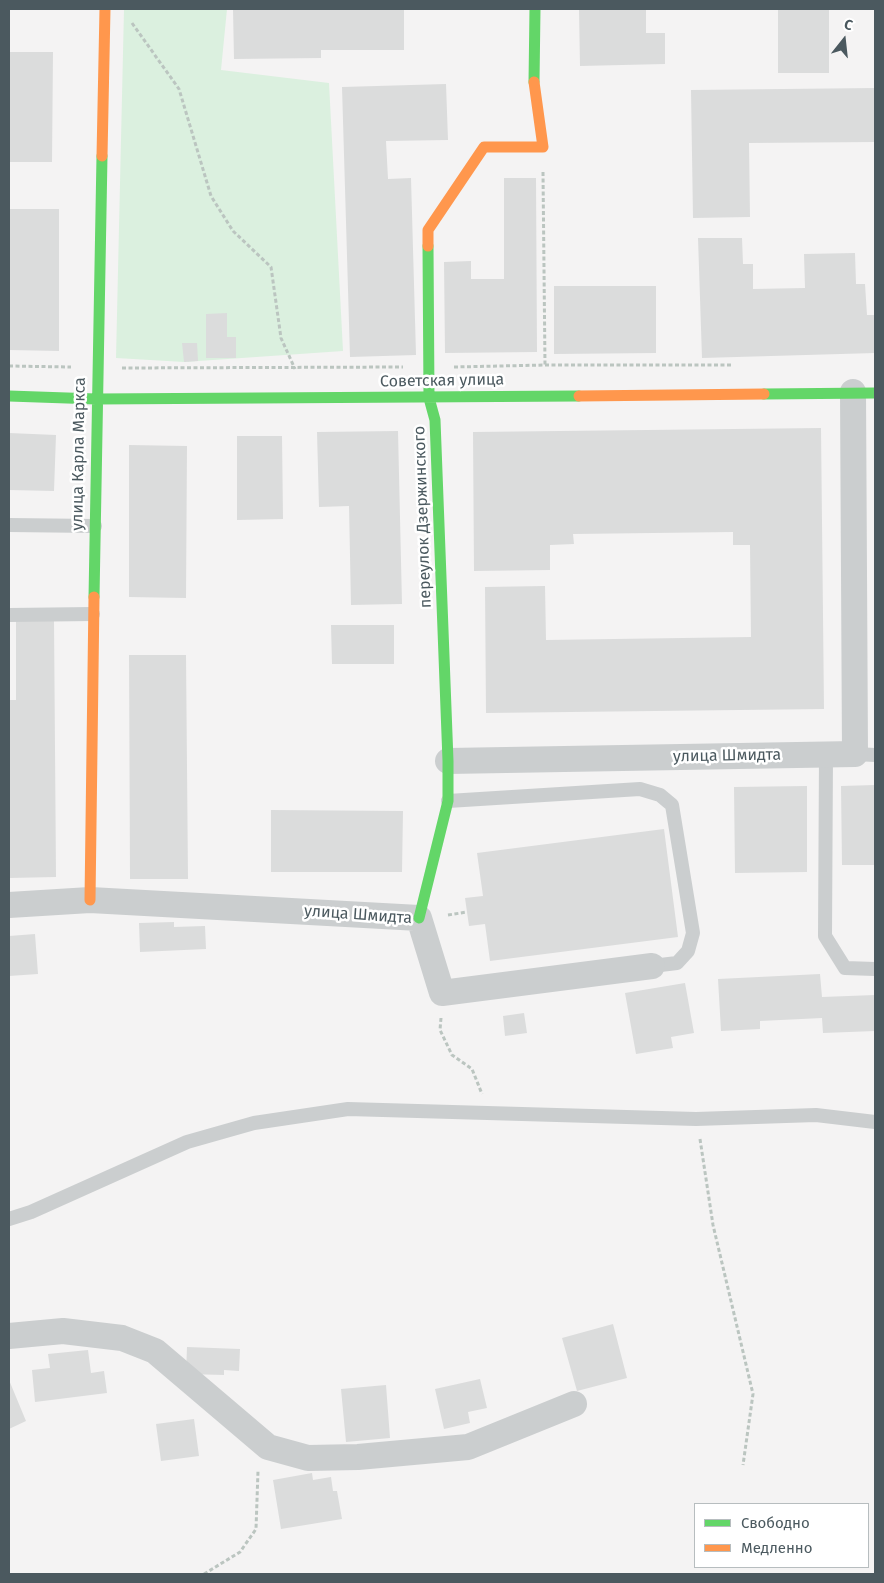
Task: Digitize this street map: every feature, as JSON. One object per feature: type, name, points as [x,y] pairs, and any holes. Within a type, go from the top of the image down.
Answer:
[{"type":"street","name":"улица Карла Маркса","points":[[90,900],[96,399],[105,9]]},
{"type":"street","points":[[535,9],[534,80],[543,147]]},
{"type":"street","name":"переулок Дзержинского","points":[[419,918],[448,801],[435,420],[429,398],[428,230],[484,147],[543,147]]},
{"type":"street","name":"Советская улица","points":[[9,396],[96,399],[429,398],[864,392]]},
{"type":"street","points":[[864,392],[865,755]]},
{"type":"street","name":"улица Шмидта","points":[[448,761],[865,755]]},
{"type":"street","name":"улица Шмидта","points":[[9,905],[90,900],[419,918],[442,993]]},
{"type":"street","points":[[442,993],[652,966]]},
{"type":"street","points":[[9,1336],[63,1331],[122,1338],[155,1351],[268,1447],[308,1458],[358,1457],[468,1447],[574,1404]]},
{"type":"lane","points":[[9,524],[94,526]]},
{"type":"lane","points":[[9,615],[93,614]]},
{"type":"lane","points":[[826,755],[825,936],[845,968],[875,969]]},
{"type":"lane","points":[[448,801],[640,789],[660,794],[672,805],[693,933],[688,951],[677,963],[652,966]]},
{"type":"lane","points":[[9,1219],[31,1212],[187,1142],[254,1123],[348,1109],[696,1119],[816,1115],[875,1122]]},
{"type":"path","points":[[127,17],[179,88],[211,196],[233,231],[271,267],[281,338],[295,368]]},
{"type":"path","points":[[543,147],[546,365]]},
{"type":"path","points":[[458,913],[467,912]]},
{"type":"path","points":[[442,993],[440,1030],[452,1055],[472,1068],[489,1113]]},
{"type":"path","points":[[696,1119],[713,1225],[753,1394],[743,1465]]},
{"type":"path","points":[[204,1574],[240,1552],[256,1529],[258,1471],[268,1447]]},
{"type":"green space","points":[[124,9],[227,9],[221,70],[329,83],[343,351],[184,362],[116,358]]},
{"type":"building","points":[[233,9],[404,9],[404,50],[321,50],[321,58],[234,59]]},
{"type":"building","points":[[579,9],[646,9],[646,33],[665,33],[665,64],[580,66]]},
{"type":"building","points":[[778,9],[829,9],[829,73],[778,73]]},
{"type":"building","points":[[9,52],[53,52],[52,162],[9,162]]},
{"type":"building","points":[[446,84],[448,140],[386,141],[388,179],[411,178],[416,355],[350,357],[342,87]]},
{"type":"building","points":[[875,88],[875,142],[749,143],[750,217],[693,218],[691,90]]},
{"type":"building","points":[[504,178],[536,178],[537,352],[445,353],[444,262],[471,261],[471,279],[504,279]]},
{"type":"building","points":[[9,209],[59,209],[59,351],[9,350]]},
{"type":"building","points":[[698,238],[742,238],[743,264],[753,264],[753,289],[805,288],[804,254],[855,253],[856,284],[865,284],[867,315],[875,315],[875,353],[702,358]]},
{"type":"building","points":[[554,286],[656,286],[656,353],[554,354]]},
{"type":"building","points":[[227,313],[227,337],[236,337],[236,358],[206,358],[206,314]]},
{"type":"building","points":[[182,343],[197,343],[198,361],[184,362]]},
{"type":"building","points":[[821,428],[824,709],[486,713],[485,587],[545,586],[546,640],[751,637],[750,545],[733,545],[733,532],[573,534],[574,544],[550,545],[550,570],[474,571],[473,432]]},
{"type":"building","points":[[398,431],[402,604],[351,605],[349,506],[319,507],[317,432]]},
{"type":"building","points":[[9,433],[56,435],[54,491],[9,490]]},
{"type":"building","points":[[237,436],[282,436],[283,519],[237,520]]},
{"type":"building","points":[[129,445],[187,446],[186,598],[129,597]]},
{"type":"building","points":[[16,621],[54,621],[56,877],[9,878],[9,700],[16,700]]},
{"type":"building","points":[[331,625],[394,625],[394,664],[332,664]]},
{"type":"building","points":[[129,655],[186,655],[188,879],[130,879]]},
{"type":"building","points":[[875,785],[875,865],[842,865],[841,786]]},
{"type":"building","points":[[807,786],[807,872],[735,873],[734,787]]},
{"type":"building","points":[[271,810],[403,811],[402,872],[271,872]]},
{"type":"building","points":[[664,829],[678,937],[490,961],[485,924],[469,926],[465,898],[483,896],[477,853]]},
{"type":"building","points":[[174,922],[174,927],[205,926],[206,949],[140,952],[139,923]]},
{"type":"building","points":[[35,934],[38,974],[9,976],[9,936]]},
{"type":"building","points":[[820,974],[822,997],[875,995],[875,1031],[823,1033],[822,1018],[760,1021],[760,1029],[721,1031],[718,979]]},
{"type":"building","points":[[685,983],[694,1033],[671,1037],[673,1048],[636,1054],[625,993]]},
{"type":"building","points":[[524,1013],[527,1033],[505,1036],[503,1016]]},
{"type":"building","points":[[613,1324],[627,1378],[577,1391],[562,1338]]},
{"type":"building","points":[[187,1347],[240,1349],[239,1371],[224,1370],[224,1375],[186,1374]]},
{"type":"building","points":[[88,1350],[91,1373],[104,1371],[107,1393],[35,1402],[32,1370],[50,1368],[48,1354]]},
{"type":"building","points":[[480,1379],[487,1408],[468,1412],[470,1423],[444,1429],[435,1389]]},
{"type":"building","points":[[9,1380],[26,1421],[9,1429]]},
{"type":"building","points":[[386,1385],[390,1438],[346,1442],[341,1389]]},
{"type":"building","points":[[194,1419],[199,1456],[161,1461],[156,1424]]},
{"type":"building","points":[[312,1473],[313,1480],[331,1477],[333,1491],[337,1491],[342,1519],[281,1529],[273,1480]]},
{"type":"traffic: fast","points":[[534,82],[535,9]]},
{"type":"traffic: fast","points":[[94,597],[102,156]]},
{"type":"traffic: fast","points":[[419,918],[448,801],[435,420],[429,398],[428,246]]},
{"type":"traffic: fast","points":[[764,394],[875,393]]},
{"type":"traffic: fast","points":[[9,396],[96,399],[579,396]]},
{"type":"traffic: slow","points":[[102,156],[105,9]]},
{"type":"traffic: slow","points":[[428,246],[428,230],[484,147],[543,147],[534,82]]},
{"type":"traffic: slow","points":[[579,396],[764,394]]},
{"type":"traffic: slow","points":[[90,900],[94,597]]}]
